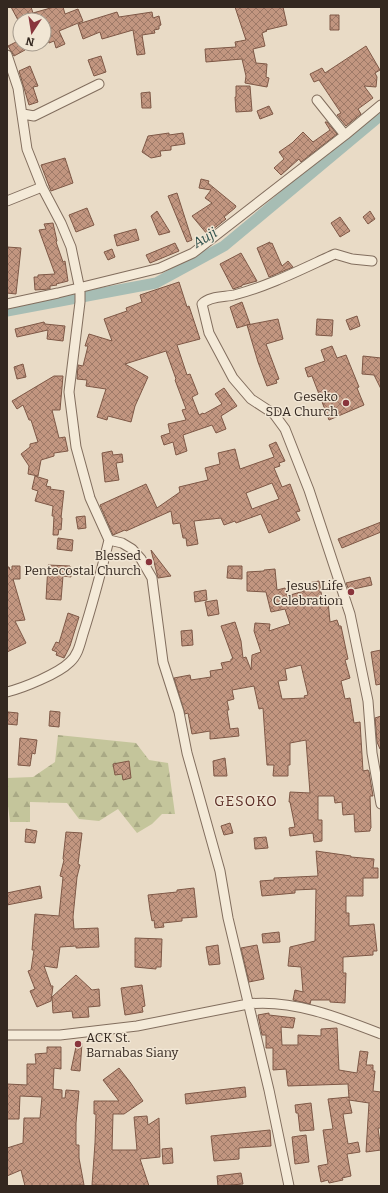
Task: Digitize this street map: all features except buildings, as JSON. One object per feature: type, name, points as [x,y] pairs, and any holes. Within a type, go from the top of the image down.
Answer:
[{"type":"street","points":[[7,55],[18,88],[27,149],[42,188],[61,223],[71,247],[80,289],[80,302],[69,392],[76,448],[90,498],[109,540],[91,609],[76,655],[71,662],[65,666],[20,689],[7,692]]},
{"type":"street","points":[[23,114],[34,116],[99,84]]},
{"type":"street","points":[[317,100],[345,135]]},
{"type":"street","points":[[7,304],[80,289],[160,268],[193,253],[345,135],[381,105]]},
{"type":"street","points":[[7,201],[42,188]]},
{"type":"street","points":[[372,261],[352,259],[335,254],[280,278],[234,294],[204,301],[202,304],[209,333],[233,378],[251,399],[274,414],[285,429],[309,490],[350,614],[368,701],[372,753],[381,804]]},
{"type":"street","points":[[109,540],[122,543],[132,549],[141,559],[152,578],[163,662],[179,712],[187,753],[220,871],[228,918],[269,1090],[289,1186]]},
{"type":"street","points":[[7,1035],[60,1035],[136,1026],[262,1002],[300,1008],[339,1018],[381,1034]]},
{"type":"green space","points":[[58,735],[136,743],[149,760],[168,763],[175,814],[162,814],[152,824],[137,833],[118,809],[99,821],[79,819],[67,803],[30,802],[30,822],[10,822],[7,797],[7,778],[33,777],[55,762]]},
{"type":"waterway","name":"Auji","points":[[7,311],[156,283],[224,246],[381,115]]},
{"type":"place","name":"Geseko SDA Church","points":[[346,403]]},
{"type":"place","name":"Blessed Pentecostal Church","points":[[149,562]]},
{"type":"place","name":"Jesus Life Celebration","points":[[351,592]]},
{"type":"place","name":"ACK St. Barnabas Siany","points":[[78,1044]]},
{"type":"district","name":"GESOKO","points":[[246,801]]}]
